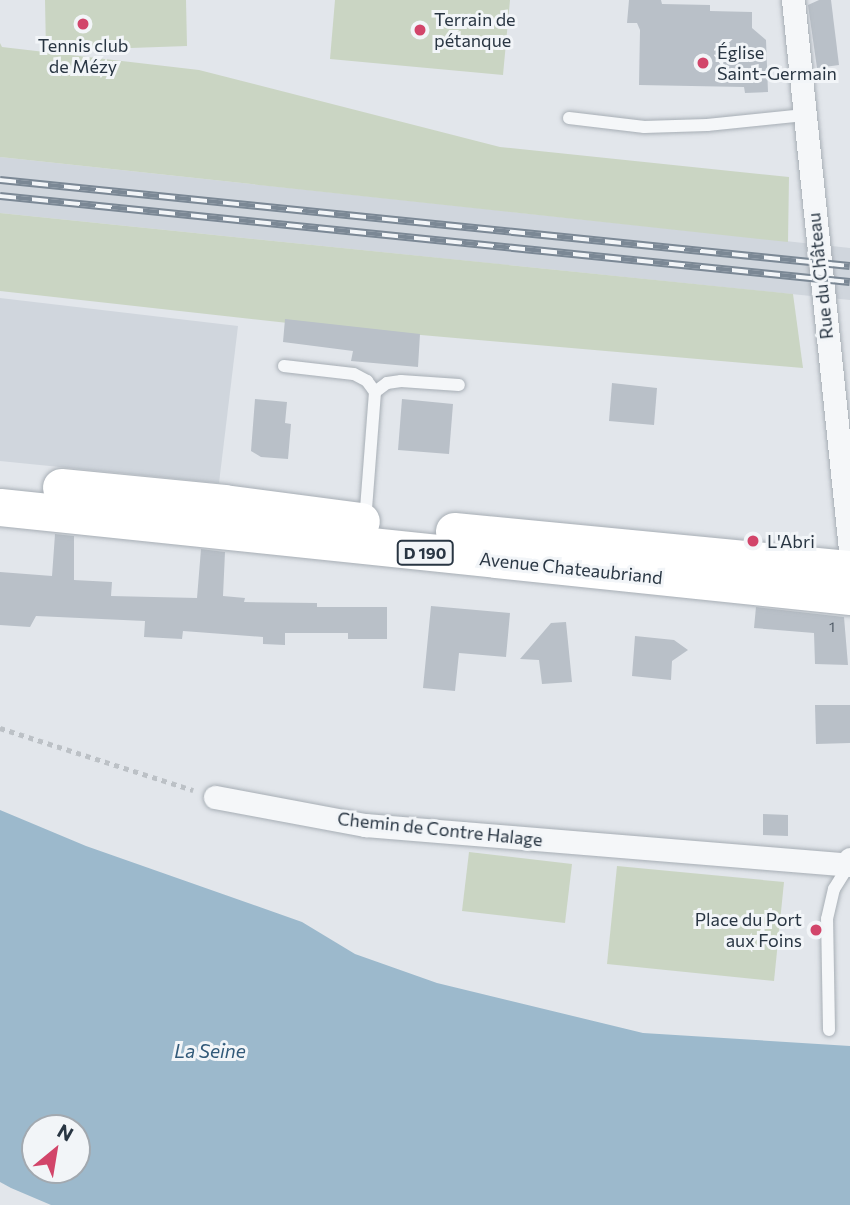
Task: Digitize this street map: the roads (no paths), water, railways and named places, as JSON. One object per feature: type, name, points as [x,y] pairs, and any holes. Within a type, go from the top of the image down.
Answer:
[{"type":"main road","name":"Avenue Chateaubriand","points":[[0,481],[224,503],[365,522],[850,569]]},
{"type":"main road","name":"Avenue Chateaubriand","points":[[0,507],[850,596]]},
{"type":"street","name":"Rue du Château","points":[[793,1],[850,550]]},
{"type":"street","name":"Chemin de Contre Halage","points":[[215,797],[365,825],[849,865]]},
{"type":"street","points":[[849,865],[850,859]]},
{"type":"lane","points":[[569,118],[644,127],[706,125],[804,115]]},
{"type":"lane","points":[[284,366],[354,374],[367,381],[375,392],[365,522]]},
{"type":"lane","points":[[375,392],[387,383],[401,381],[459,385]]},
{"type":"lane","points":[[829,1030],[827,919],[834,889],[849,865]]},
{"type":"water","name":"La Seine","points":[[0,810],[86,846],[302,922],[355,954],[437,983],[643,1033],[850,1046],[850,1205],[51,1205],[0,1182]]},
{"type":"railway","points":[[0,180],[850,266]]},
{"type":"railway","points":[[0,196],[850,282]]},
{"type":"place","name":"Tennis club de Mézy","points":[[83,24]]},
{"type":"place","name":"Terrain de pétanque","points":[[420,30]]},
{"type":"place","name":"Église Saint-Germain","points":[[703,63]]},
{"type":"place","name":"L'Abri","points":[[753,541]]},
{"type":"place","name":"Place du Port aux Foins","points":[[816,930]]}]
